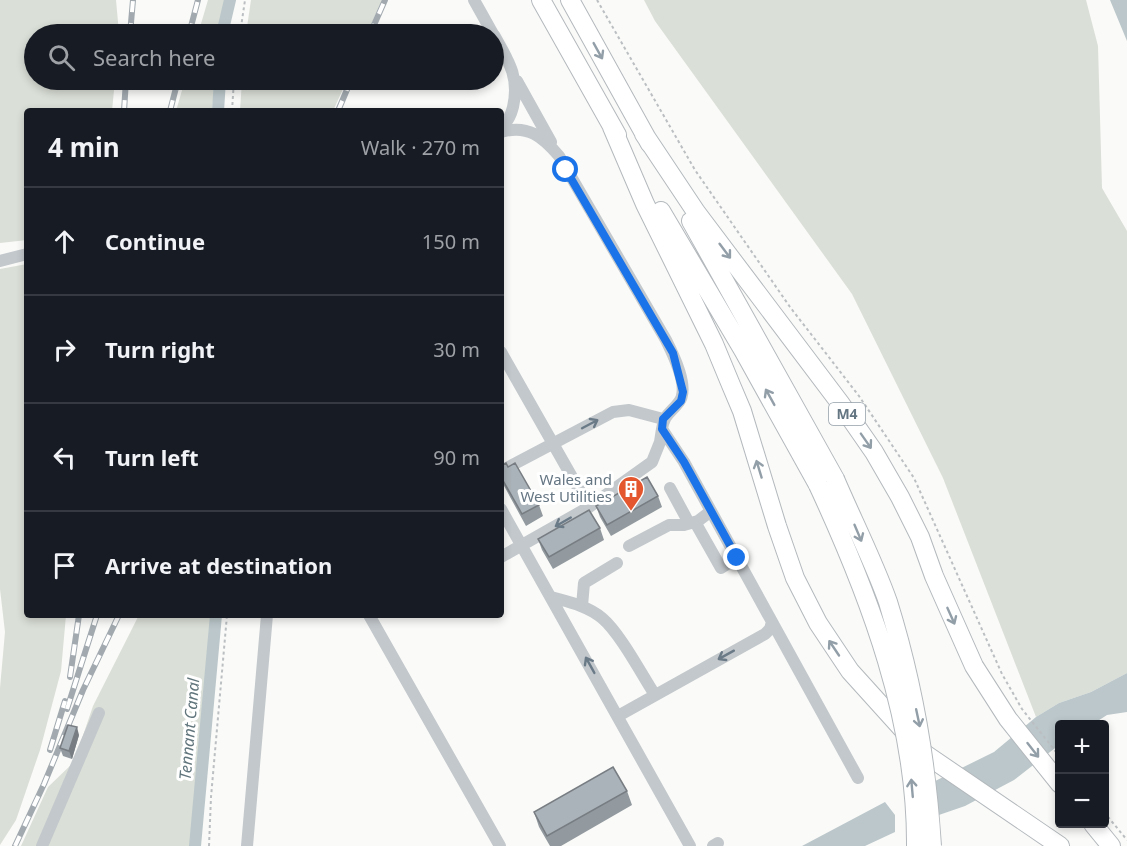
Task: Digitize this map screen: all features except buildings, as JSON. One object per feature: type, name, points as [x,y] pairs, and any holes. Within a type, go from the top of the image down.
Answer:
[{"type":"highway","name":"M4","points":[[541,0],[612,127],[743,350],[827,482],[844,541],[886,659],[908,750],[916,846]]},
{"type":"highway","name":"M4","points":[[570,0],[644,134],[887,600],[921,735],[932,846]]},
{"type":"highway","name":"M4","points":[[612,127],[645,204],[714,344],[742,411],[795,578],[818,623],[850,671],[925,754],[1060,846]]},
{"type":"highway","name":"M4","points":[[644,134],[696,212],[840,403],[874,452],[920,537],[934,576],[974,666],[1015,714],[1055,777]]},
{"type":"highway","points":[[1096,828],[1111,846]]},
{"type":"lane","points":[[474,0],[488,24]]},
{"type":"lane","points":[[504,55],[559,156],[673,353],[683,392],[681,401],[662,424],[660,442],[652,462],[590,507],[504,555]]},
{"type":"lane","points":[[504,126],[512,111],[516,92],[515,77]]},
{"type":"lane","points":[[504,130],[521,129],[535,133],[546,141],[559,156]]},
{"type":"lane","points":[[0,261],[24,255]]},
{"type":"lane","points":[[504,358],[590,507]]},
{"type":"lane","points":[[504,469],[613,412],[621,410],[662,424],[858,778]]},
{"type":"lane","points":[[670,488],[721,568],[737,558]]},
{"type":"lane","points":[[629,546],[669,525],[692,522],[711,511]]},
{"type":"lane","points":[[504,514],[690,846]]},
{"type":"lane","points":[[582,606],[584,583],[617,563]]},
{"type":"lane","points":[[551,597],[582,606],[602,618],[613,629],[655,695]]},
{"type":"lane","points":[[247,846],[267,618]]},
{"type":"lane","points":[[371,618],[500,846]]},
{"type":"lane","points":[[618,716],[765,633],[770,629],[772,622]]},
{"type":"lane","points":[[42,846],[99,713]]},
{"type":"path","points":[[241,24],[245,0]]},
{"type":"path","points":[[232,108],[233,90]]},
{"type":"path","points":[[209,846],[211,797],[227,618]]},
{"type":"path","points":[[1015,714],[1055,753]]},
{"type":"path","points":[[1109,819],[1127,840]]},
{"type":"shaded area","points":[[0,0],[116,0],[118,24],[24,24],[24,90],[114,90],[112,108],[24,108],[24,240],[0,243]]},
{"type":"shaded area","points":[[208,0],[225,0],[221,24],[201,24]]},
{"type":"shaded area","points":[[251,0],[382,0],[371,24],[247,24]]},
{"type":"shaded area","points":[[644,0],[1086,0],[1098,46],[1102,188],[1127,231],[1127,673],[1091,692],[1059,703],[1036,717],[943,478],[852,294],[655,21]]},
{"type":"shaded area","points":[[1110,0],[1127,0],[1127,41]]},
{"type":"shaded area","points":[[182,90],[214,90],[212,108],[177,108]]},
{"type":"shaded area","points":[[241,90],[342,90],[334,108],[240,108]]},
{"type":"shaded area","points":[[24,265],[24,618],[66,618],[61,671],[40,750],[16,820],[0,845],[0,688],[5,632],[0,589],[0,269]]},
{"type":"shaded area","points":[[137,618],[216,618],[195,846],[21,846],[48,787],[74,762],[93,706]]},
{"type":"shaded area","points":[[1127,673],[1127,712],[1107,715],[1099,720],[1055,720],[1055,748],[1014,780],[965,806],[936,816],[921,788],[994,752],[1036,717],[1059,703],[1091,692]]},
{"type":"shaded area","points":[[885,802],[895,815],[895,832],[865,846],[802,846]]},
{"type":"waterway","name":"Tennant Canal","points":[[224,24],[230,0]]},
{"type":"waterway","name":"Tennant Canal","points":[[218,108],[219,90]]},
{"type":"waterway","name":"Tennant Canal","points":[[195,846],[216,618]]},
{"type":"railway","points":[[131,24],[133,0]]},
{"type":"railway","points":[[192,24],[198,0]]},
{"type":"railway","points":[[374,24],[385,0]]},
{"type":"railway","points":[[124,108],[125,90]]},
{"type":"railway","points":[[171,108],[175,90]]},
{"type":"railway","points":[[339,108],[347,90]]},
{"type":"railway","points":[[70,677],[79,618]]},
{"type":"railway","points":[[67,709],[96,618]]},
{"type":"railway","points":[[15,846],[44,784],[83,690],[118,618]]},
{"type":"railway","points":[[50,750],[65,701]]},
{"type":"place","name":"Wales and West Utilities","points":[[631,512]]},
{"type":"route","points":[[566,170],[673,353],[683,392],[681,401],[663,419],[662,429],[684,462],[737,558]]}]
